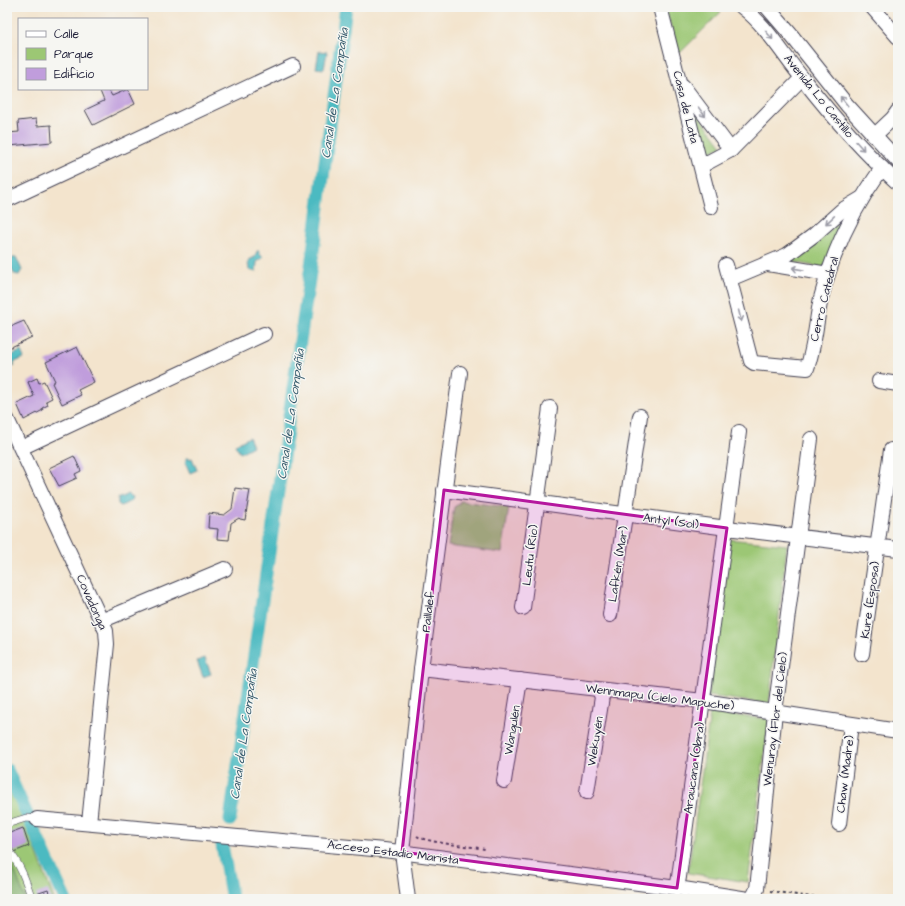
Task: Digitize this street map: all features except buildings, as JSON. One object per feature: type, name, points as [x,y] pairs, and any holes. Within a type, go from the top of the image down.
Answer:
[{"type":"street","name":"Casa de Lata","points":[[660,7],[711,207]]},
{"type":"street","name":"Avenida Lo Castillo","points":[[742,7],[749,12],[769,34],[802,78],[861,148],[898,183]]},
{"type":"street","name":"Avenida Lo Castillo","points":[[767,7],[847,105],[898,162]]},
{"type":"street","points":[[872,7],[898,37]]},
{"type":"street","points":[[7,200],[293,66]]},
{"type":"street","points":[[701,166],[730,150],[802,78]]},
{"type":"street","points":[[679,81],[730,150]]},
{"type":"street","points":[[874,136],[893,118],[898,111]]},
{"type":"street","name":"Cerro Catedral","points":[[730,279],[751,361],[754,363],[808,367],[821,300],[834,254],[844,231],[862,198],[882,168]]},
{"type":"street","points":[[726,265],[730,279],[787,255],[800,246],[842,210],[862,198]]},
{"type":"street","points":[[768,264],[828,274]]},
{"type":"street","points":[[21,448],[264,334]]},
{"type":"street","name":"Paillalef","points":[[408,899],[402,852],[421,669],[460,373]]},
{"type":"street","points":[[880,381],[898,384]]},
{"type":"street","name":"Leutu (Río)","points":[[523,608],[536,502],[550,408]]},
{"type":"street","name":"Lafkén (Mar)","points":[[610,615],[640,416]]},
{"type":"street","name":"Covadonga","points":[[7,419],[106,630],[108,644],[89,823]]},
{"type":"street","name":"Araucana (Obra)","points":[[677,888],[739,432]]},
{"type":"street","name":"Wenuray (Flor del Cielo)","points":[[752,899],[757,889],[775,712],[810,439]]},
{"type":"street","name":"Kure (Esposa)","points":[[862,654],[891,450]]},
{"type":"street","name":"Antyl (Sol)","points":[[444,490],[727,528],[898,549]]},
{"type":"street","points":[[101,621],[225,569]]},
{"type":"street","name":"Wennmapu (Cielo Mapuche)","points":[[421,669],[703,701],[898,731]]},
{"type":"street","name":"Wangulén","points":[[504,781],[520,680]]},
{"type":"street","name":"Wekuyén","points":[[587,792],[602,697],[599,690]]},
{"type":"street","name":"Chaw (Madre)","points":[[839,824],[851,724]]},
{"type":"street","name":"Acceso Estadio Marista","points":[[37,819],[402,852],[677,888],[748,899]]},
{"type":"lane","points":[[7,824],[26,818],[37,819]]},
{"type":"lane","points":[[7,849],[22,871],[32,899]]},
{"type":"path","points":[[414,833],[417,837],[425,840],[492,850]]},
{"type":"highlighted area","points":[[444,490],[727,528],[677,888],[402,852]]},
{"type":"green space","points":[[665,7],[715,7],[721,12],[679,54]]},
{"type":"green space","points":[[693,107],[722,146],[705,155]]},
{"type":"green space","points":[[847,213],[824,268],[789,261],[816,244]]},
{"type":"green space","points":[[460,501],[509,507],[502,553],[448,546],[454,507],[459,504]]},
{"type":"green space","points":[[728,539],[787,545],[769,704],[708,696]]},
{"type":"green space","points":[[710,713],[769,719],[748,882],[688,873]]},
{"type":"green space","points":[[7,774],[21,799],[30,835],[54,899],[7,899]]},
{"type":"green space","points":[[7,861],[16,874],[25,899],[7,899]]},
{"type":"water","points":[[319,51],[327,52],[324,69],[316,68]]},
{"type":"water","points":[[257,251],[259,251],[260,255],[264,257],[257,262],[256,272],[249,270],[248,263],[249,260],[255,257]]},
{"type":"water","points":[[16,257],[22,270],[19,275],[14,274],[8,260]]},
{"type":"water","points":[[21,351],[24,358],[13,363],[15,366],[12,367],[7,362],[8,357]]},
{"type":"water","points":[[249,437],[253,446],[240,453],[235,445]]},
{"type":"water","points":[[189,457],[189,459],[192,458],[197,470],[190,473],[185,462],[186,458]]},
{"type":"water","points":[[127,494],[132,497],[131,501],[121,506],[118,504],[118,498]]},
{"type":"water","points":[[205,658],[211,674],[203,677],[197,661]]},
{"type":"waterway","name":"Canal de La Compañía","points":[[230,820],[311,266],[346,7]]},
{"type":"waterway","points":[[7,770],[65,899]]},
{"type":"waterway","name":"Canal de La Compañía","points":[[222,845],[232,899]]}]
